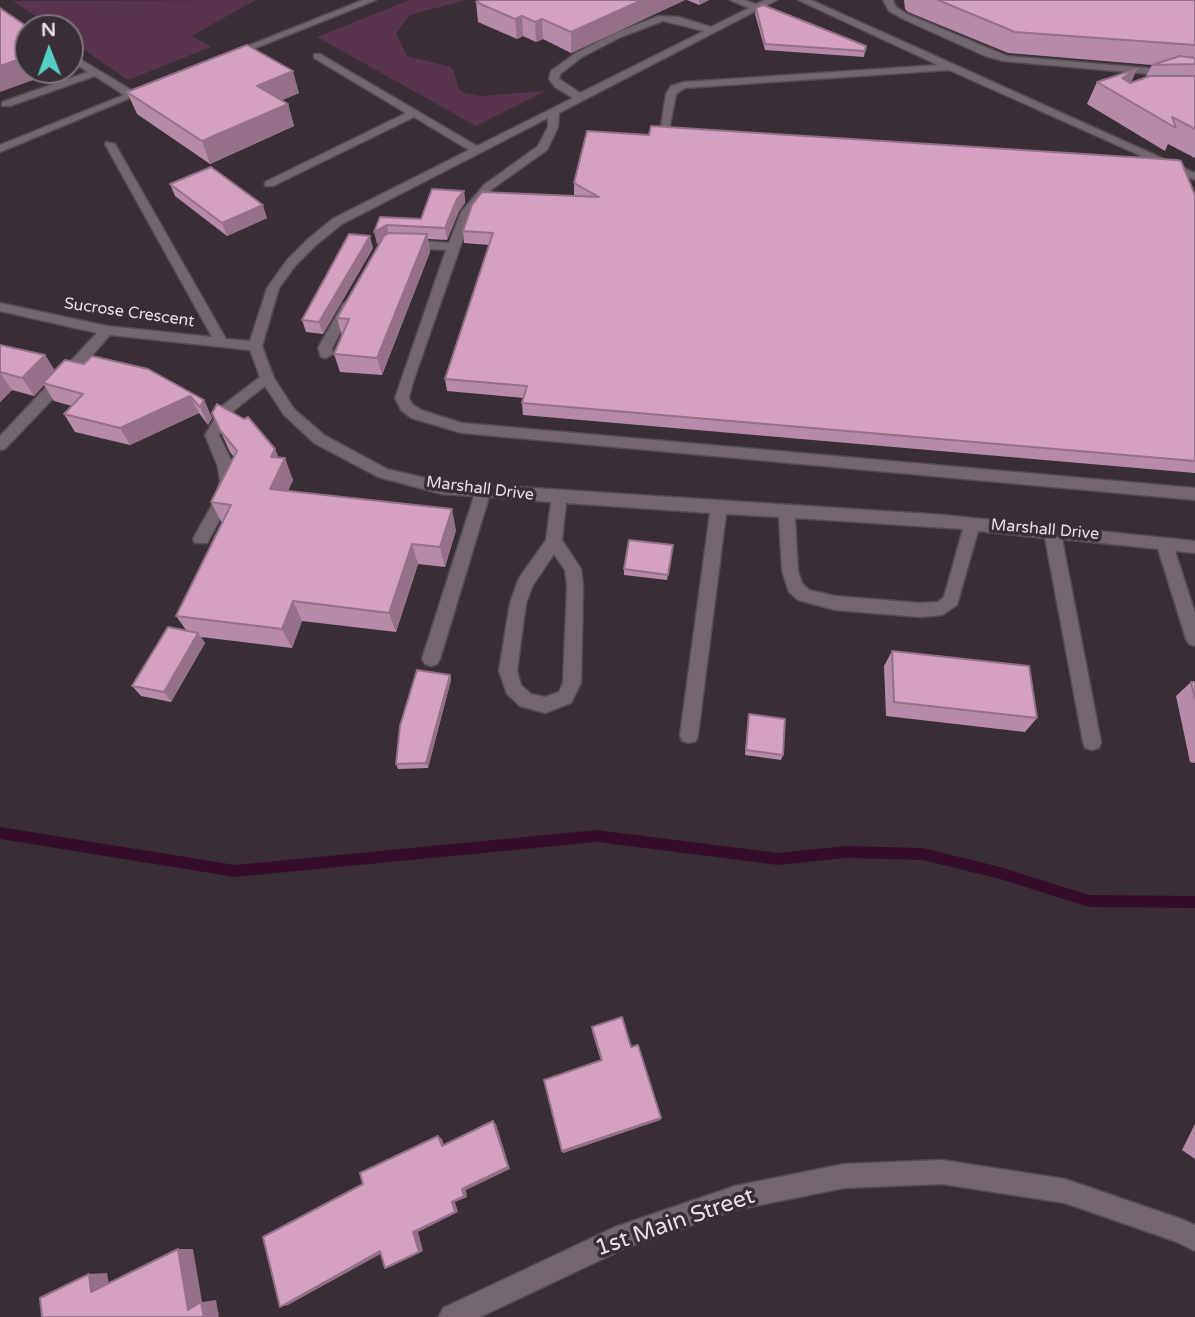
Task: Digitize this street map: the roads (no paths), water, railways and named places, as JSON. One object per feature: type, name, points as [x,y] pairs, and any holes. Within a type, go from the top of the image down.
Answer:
[{"type":"street","points":[[218,60],[371,0]]},
{"type":"street","points":[[734,0],[755,7]]},
{"type":"street","points":[[255,346],[273,288],[291,263],[338,221],[772,0]]},
{"type":"street","points":[[803,0],[1195,177]]},
{"type":"street","points":[[888,0],[892,9],[904,16],[988,54],[1006,59],[1195,75]]},
{"type":"street","points":[[579,97],[559,85],[554,79],[555,73],[579,55],[618,35],[662,18],[679,20],[710,30]]},
{"type":"street","points":[[317,56],[477,150]]},
{"type":"street","points":[[84,65],[132,95]]},
{"type":"street","points":[[664,131],[671,94],[675,88],[684,85],[950,67]]},
{"type":"street","points":[[6,104],[96,72]]},
{"type":"street","points":[[0,149],[156,85]]},
{"type":"street","points":[[554,110],[553,127],[543,148],[476,198],[465,215],[402,398],[406,407],[415,414],[462,428],[1195,494]]},
{"type":"street","points":[[269,184],[414,113]]},
{"type":"street","points":[[110,144],[222,343]]},
{"type":"street","points":[[389,244],[452,247]]},
{"type":"street","points":[[326,354],[325,348],[355,293]]},
{"type":"street","name":"Sucrose Crescent","points":[[0,307],[107,330],[255,346]]},
{"type":"street","points":[[0,445],[107,330]]},
{"type":"street","name":"Marshall Drive","points":[[255,346],[267,378],[289,412],[319,439],[383,473],[442,488],[972,524],[1195,547]]},
{"type":"street","points":[[201,539],[222,501],[228,481],[226,467],[212,435],[227,409],[267,378]]},
{"type":"street","points":[[431,659],[484,492]]},
{"type":"street","points":[[554,541],[573,569],[575,586],[572,683],[565,698],[545,705],[526,700],[513,689],[508,671],[519,603],[525,583],[554,541],[559,498]]},
{"type":"street","points":[[689,735],[719,507]]},
{"type":"street","points":[[787,511],[790,571],[795,587],[804,595],[835,603],[920,610],[942,608],[951,600],[972,524]]},
{"type":"street","points":[[1052,531],[1092,742]]},
{"type":"street","points":[[1164,543],[1195,639]]},
{"type":"street","name":"1st Main Street","points":[[452,1317],[624,1236],[735,1198],[844,1176],[942,1172],[1065,1191],[1184,1232],[1195,1239]]},
{"type":"waterway","points":[[0,833],[235,871],[597,836],[778,859],[846,852],[923,854],[1000,873],[1089,901],[1195,902]]}]
